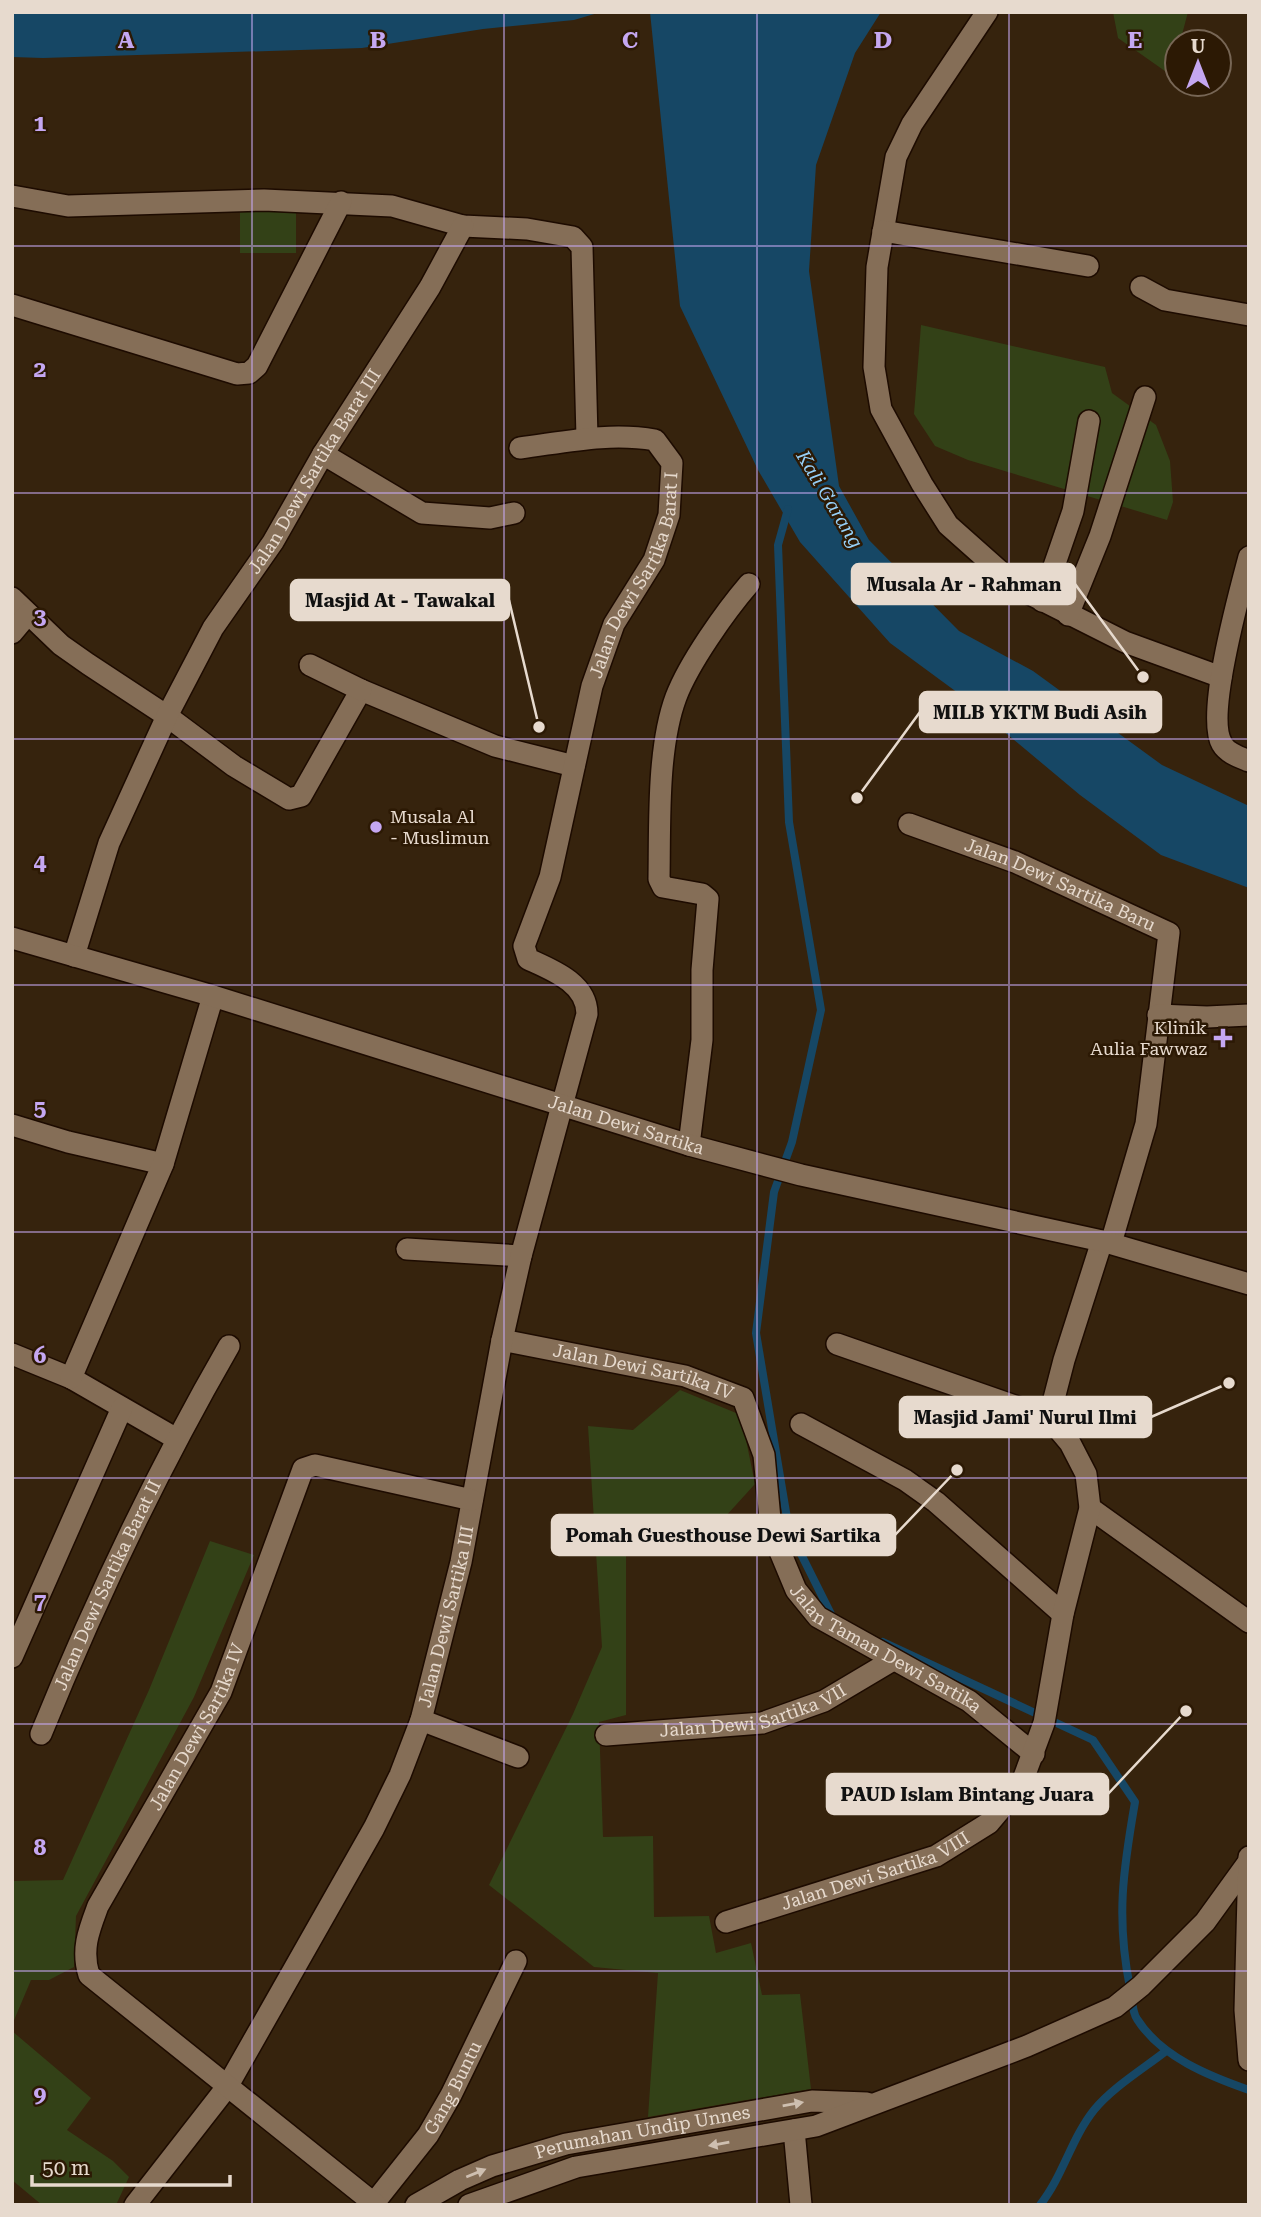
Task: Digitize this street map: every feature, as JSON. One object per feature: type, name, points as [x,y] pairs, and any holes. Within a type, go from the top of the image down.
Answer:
[{"type":"street","points":[[987,12],[901,143],[877,267],[874,368],[881,409],[948,525],[1010,581],[1068,615],[1125,642],[1221,677]]},
{"type":"street","points":[[12,196],[68,206],[264,200],[341,202],[392,206],[463,226],[527,229],[579,240],[582,247],[587,437]]},
{"type":"street","points":[[12,305],[237,374],[248,373],[257,366],[341,202]]},
{"type":"street","name":"Jalan Dewi Sartika Barat III","points":[[75,956],[109,843],[167,716],[214,628],[273,542],[323,454],[430,287],[463,226]]},
{"type":"street","points":[[883,231],[1088,266]]},
{"type":"street","points":[[1141,287],[1165,300],[1249,316]]},
{"type":"street","points":[[1068,615],[1100,536],[1145,397]]},
{"type":"street","points":[[1042,601],[1073,512],[1089,421]]},
{"type":"street","name":"Jalan Dewi Sartika Barat I","points":[[520,448],[587,437],[655,440],[672,463],[670,515],[654,560],[610,636],[592,686],[550,877],[524,946],[528,959],[560,975],[578,989],[587,1004],[563,1107]]},
{"type":"street","points":[[323,454],[422,513],[490,519],[514,513]]},
{"type":"street","points":[[1249,557],[1221,677],[1219,736],[1222,746],[1249,761]]},
{"type":"street","points":[[689,1145],[702,1040],[702,970],[708,899],[702,894],[663,887],[659,879],[666,746],[677,697],[725,613],[749,584]]},
{"type":"street","points":[[12,598],[61,645],[167,716],[234,766],[285,798],[295,799],[301,796],[361,690]]},
{"type":"street","points":[[12,634],[28,614]]},
{"type":"street","points":[[310,665],[361,690],[495,746],[574,766]]},
{"type":"street","name":"Jalan Dewi Sartika Baru","points":[[909,824],[1015,862],[1166,930],[1169,938],[1158,1015]]},
{"type":"street","name":"Jalan Dewi Sartika","points":[[12,938],[214,996],[689,1145],[801,1175],[1106,1242],[1249,1284]]},
{"type":"street","points":[[71,1378],[163,1164],[214,996]]},
{"type":"street","points":[[1049,1418],[1064,1360],[1146,1124],[1158,1015],[1249,1015]]},
{"type":"street","name":"Jalan Dewi Sartika III","points":[[135,2205],[227,2087],[374,1829],[421,1720],[458,1575],[502,1340],[521,1256],[563,1107]]},
{"type":"street","points":[[12,1125],[68,1142],[163,1164]]},
{"type":"street","points":[[407,1249],[521,1256]]},
{"type":"street","name":"Jalan Dewi Sartika IV","points":[[502,1340],[685,1376],[743,1398]]},
{"type":"street","points":[[837,1344],[1049,1418],[1070,1443],[1086,1474],[1090,1508],[1249,1622]]},
{"type":"street","name":"Jalan Dewi Sartika Barat II","points":[[41,1734],[90,1614],[175,1438],[229,1346]]},
{"type":"street","points":[[12,1354],[71,1378],[175,1438]]},
{"type":"street","name":"Jalan Taman Dewi Sartika","points":[[743,1398],[764,1455],[771,1530],[796,1590],[818,1616],[969,1701],[1034,1754]]},
{"type":"street","points":[[12,1657],[122,1409]]},
{"type":"street","points":[[802,1424],[905,1480],[936,1502],[1063,1614]]},
{"type":"street","name":"Jalan Dewi Sartika IV","points":[[227,2087],[89,1975],[84,1958],[87,1936],[98,1906],[221,1692],[303,1469],[315,1465],[472,1500]]},
{"type":"street","name":"Jalan Dewi Sartika VIII","points":[[726,1922],[936,1856],[989,1823],[1021,1786],[1044,1723],[1063,1614],[1090,1508]]},
{"type":"street","name":"Jalan Dewi Sartika VII","points":[[606,1735],[762,1723],[824,1701],[893,1660]]},
{"type":"street","points":[[421,1720],[518,1757]]},
{"type":"street","points":[[1248,1860],[1245,2010],[1249,2060]]},
{"type":"street","name":"Perumahan Undip Unnes","points":[[469,2205],[576,2167],[816,2126],[880,2104],[1115,2007],[1141,1986],[1205,1922],[1248,1860]]},
{"type":"street","name":"Gang Buntu","points":[[375,2204],[440,2115],[516,1961]]},
{"type":"street","points":[[227,2087],[375,2204]]},
{"type":"street","name":"Perumahan Undip Unnes","points":[[416,2205],[460,2180],[492,2166],[566,2144],[812,2101],[880,2104]]},
{"type":"street","points":[[794,2130],[801,2205]]},
{"type":"street","points":[[566,2144],[576,2167]]},
{"type":"green space","points":[[1113,12],[1188,12],[1184,28],[1163,28],[1163,70],[1118,38]]},
{"type":"green space","points":[[240,210],[296,211],[296,253],[240,253]]},
{"type":"green space","points":[[921,325],[1105,367],[1112,393],[1156,425],[1170,461],[1173,502],[1167,520],[968,460],[935,446],[914,414]]},
{"type":"green space","points":[[680,1390],[741,1415],[755,1484],[725,1517],[626,1548],[626,1715],[599,1722],[603,1837],[653,1836],[654,1917],[709,1916],[716,1953],[751,1943],[762,1995],[800,1994],[811,2089],[648,2117],[658,1973],[594,1967],[489,1885],[573,1714],[602,1647],[588,1426],[633,1430]]},
{"type":"green space","points":[[210,1541],[254,1555],[194,1697],[76,1916],[74,1967],[49,1980],[31,1980],[12,2025],[12,1881],[63,1880],[149,1690]]},
{"type":"green space","points":[[12,2031],[91,2098],[67,2130],[113,2161],[129,2177],[116,2205],[42,2205],[12,2180]]},
{"type":"water","points":[[12,12],[601,12],[574,20],[483,29],[362,48],[43,58],[12,57]]},
{"type":"water","name":"Kali Garang","points":[[650,12],[881,12],[855,53],[816,165],[809,271],[839,486],[869,540],[959,631],[1033,671],[1162,765],[1249,806],[1249,888],[1161,855],[1080,795],[958,693],[890,643],[800,542],[758,470],[680,306]]},
{"type":"waterway","points":[[788,509],[778,545],[789,822],[821,1010],[792,1142],[774,1192],[756,1333],[789,1530],[833,1618]]},
{"type":"waterway","points":[[883,1642],[1093,1740],[1135,1802],[1124,1873],[1122,1917],[1135,2016],[1159,2044],[1187,2064],[1249,2090]]},
{"type":"waterway","points":[[1040,2205],[1094,2110],[1119,2086],[1166,2051]]},
{"type":"place","name":"Musala Ar - Rahman","points":[[1143,677]]},
{"type":"place","name":"Masjid At - Tawakal","points":[[539,727]]},
{"type":"place","name":"MILB YKTM Budi Asih","points":[[857,798]]},
{"type":"place","name":"Musala Al - Muslimun","points":[[376,827]]},
{"type":"place","name":"Klinik Aulia Fawwaz","points":[[1223,1038]]},
{"type":"place","name":"Masjid Jami' Nurul Ilmi","points":[[1229,1383]]},
{"type":"place","name":"Pomah Guesthouse Dewi Sartika","points":[[957,1470]]},
{"type":"place","name":"PAUD Islam Bintang Juara","points":[[1186,1711]]}]
